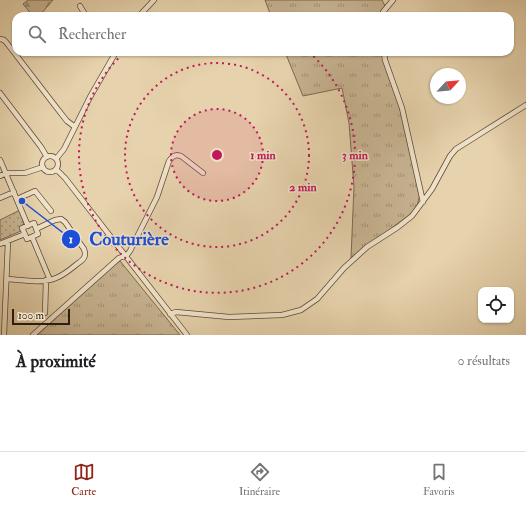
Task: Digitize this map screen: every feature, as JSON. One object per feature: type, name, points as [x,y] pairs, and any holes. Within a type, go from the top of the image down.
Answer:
[{"type":"street","points":[[143,12],[154,0]]},
{"type":"street","points":[[383,12],[393,0]]},
{"type":"street","points":[[80,6],[84,12]]},
{"type":"street","points":[[0,39],[4,40],[12,50]]},
{"type":"street","points":[[17,56],[67,121],[75,127]]},
{"type":"street","points":[[56,159],[64,149],[114,56]]},
{"type":"street","points":[[384,56],[402,108],[423,202]]},
{"type":"street","points":[[0,93],[47,157]]},
{"type":"street","points":[[170,314],[176,312],[229,317],[267,316],[282,315],[301,310],[317,299],[344,268],[367,247],[412,216],[432,189],[450,156],[456,149],[526,105]]},
{"type":"street","points":[[33,335],[119,258],[129,253],[157,197],[169,161],[172,157],[177,155],[181,156],[203,173]]},
{"type":"street","points":[[47,157],[53,157],[56,159],[58,164],[56,169],[49,172],[43,167],[42,162],[47,157]]},
{"type":"street","points":[[0,160],[28,226]]},
{"type":"street","points":[[0,176],[6,173],[25,173],[43,167]]},
{"type":"street","points":[[56,169],[65,178],[187,335]]},
{"type":"street","points":[[16,198],[35,191],[51,211]]},
{"type":"street","points":[[0,198],[14,192]]},
{"type":"street","points":[[7,279],[48,280],[65,273],[84,259],[86,253],[84,249],[65,222],[61,219],[36,229]]},
{"type":"street","points":[[34,223],[36,229],[38,234],[27,239],[22,228],[34,223]]},
{"type":"street","points":[[0,244],[25,234]]},
{"type":"street","points":[[32,237],[48,280],[45,313]]},
{"type":"street","points":[[4,335],[8,241]]},
{"type":"green space","points":[[28,0],[53,0],[43,12],[30,12],[23,4]]},
{"type":"green space","points":[[265,0],[382,0],[385,6],[383,12],[270,12]]},
{"type":"green space","points":[[287,56],[384,56],[403,118],[420,194],[416,210],[351,258],[354,187],[349,123],[342,88],[303,96]]},
{"type":"green space","points":[[20,210],[24,224],[20,227],[21,231],[0,240],[0,220]]},
{"type":"green space","points":[[120,261],[180,335],[37,335],[111,267]]},
{"type":"place","name":"Couturière","points":[[22,201]]}]
